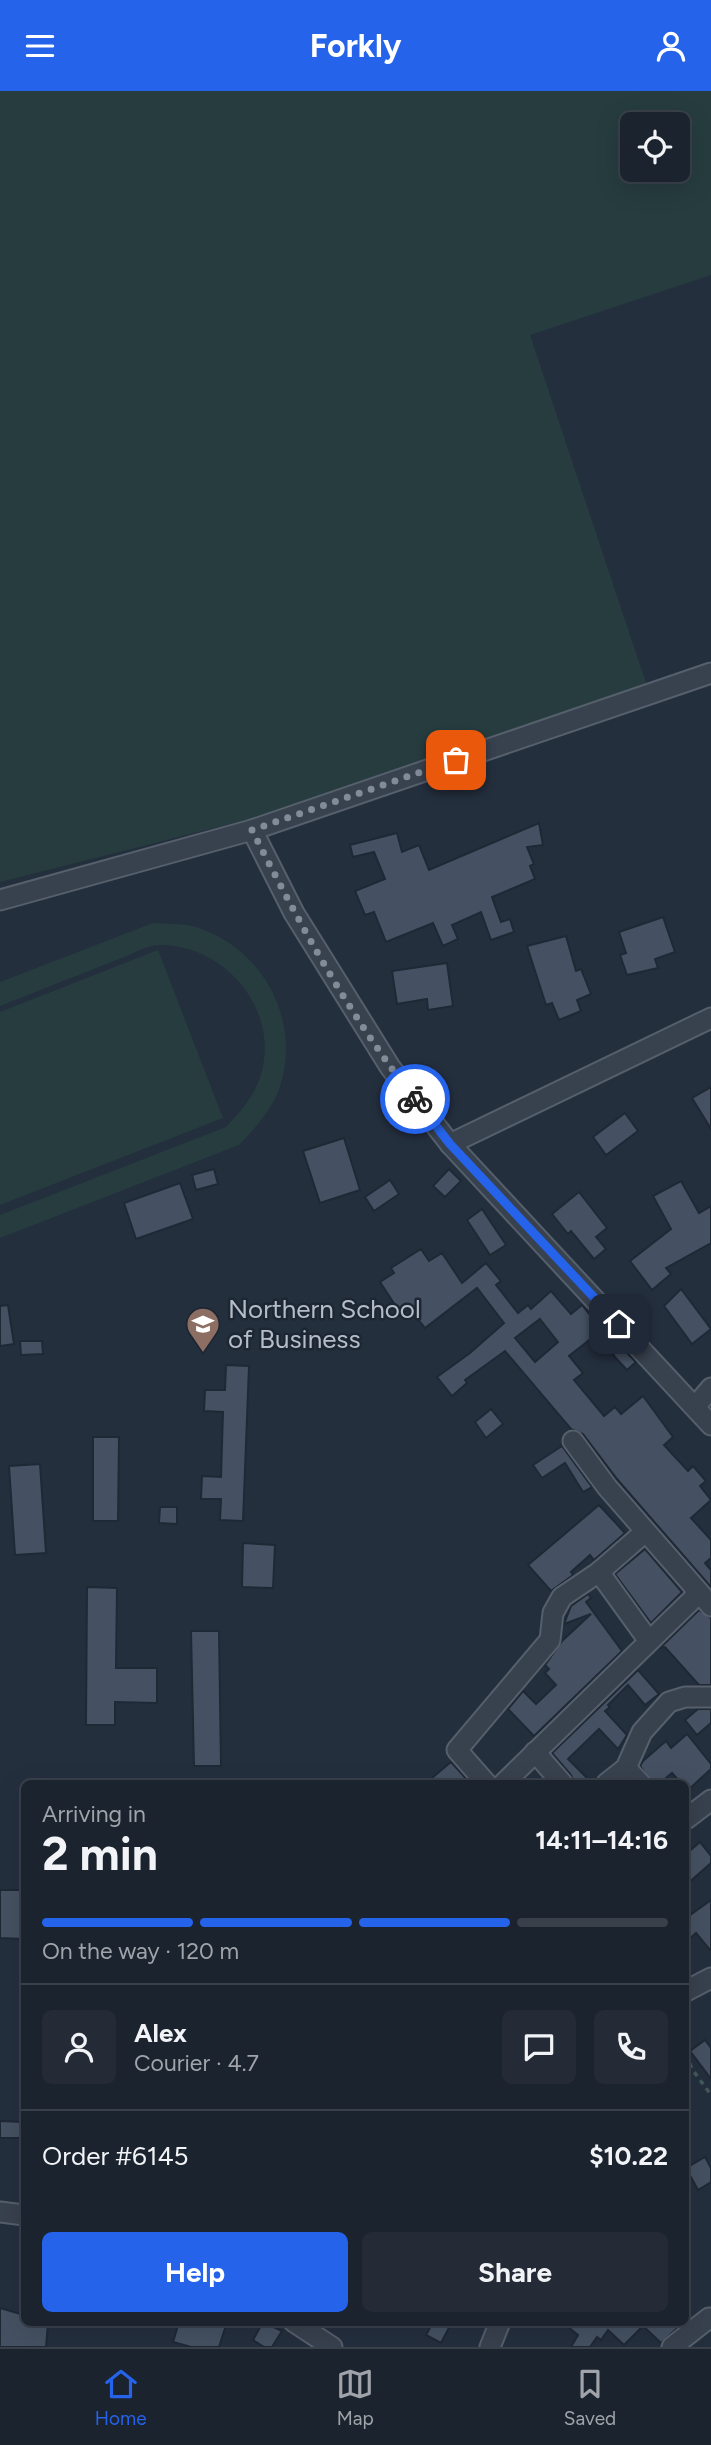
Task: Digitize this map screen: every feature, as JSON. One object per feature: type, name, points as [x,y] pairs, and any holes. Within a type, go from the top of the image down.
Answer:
[{"type":"street","points":[[0,900],[252,830],[711,673]]},
{"type":"street","points":[[252,830],[294,913],[390,1067],[450,1144],[711,1425]]},
{"type":"street","points":[[450,1144],[711,1019]]},
{"type":"street","points":[[695,1407],[711,1388]]},
{"type":"street","points":[[507,1780],[649,1641],[705,1599],[645,1532],[573,1441]]},
{"type":"street","points":[[483,1780],[457,1750],[550,1640],[553,1613],[562,1597],[599,1572],[645,1532]]},
{"type":"street","points":[[599,1572],[649,1641]]},
{"type":"street","points":[[611,1780],[626,1767],[642,1732],[669,1702],[685,1697],[711,1697]]},
{"type":"street","points":[[535,1752],[559,1780]]},
{"type":"street","points":[[626,1767],[637,1780]]},
{"type":"street","points":[[689,1817],[711,1800]]},
{"type":"street","points":[[689,1989],[711,1978]]},
{"type":"street","points":[[0,2211],[21,2214]]},
{"type":"street","points":[[671,2347],[709,2318]]},
{"type":"street","points":[[300,2326],[332,2347]]},
{"type":"street","points":[[490,2347],[498,2326]]},
{"type":"path","points":[[689,2062],[711,2095]]},
{"type":"green space","points":[[0,91],[711,91],[711,275],[530,335],[647,686],[266,815],[0,882]]},
{"type":"green space","points":[[153,923],[196,927],[218,937],[238,950],[255,966],[269,986],[279,1007],[285,1030],[286,1054],[282,1079],[271,1107],[239,1145],[0,1238],[0,1215],[226,1127],[255,1089],[265,1050],[262,1026],[254,1004],[242,985],[225,968],[205,956],[183,948],[159,945],[149,947],[0,1006],[0,982]]},
{"type":"green space","points":[[158,950],[223,1118],[0,1205],[0,1012]]},
{"type":"building","points":[[539,823],[543,845],[527,847],[534,864],[530,866],[535,879],[492,897],[501,922],[510,919],[514,932],[491,940],[481,912],[452,925],[458,939],[443,946],[433,923],[386,942],[374,912],[365,915],[355,891],[385,879],[374,852],[353,857],[350,845],[397,833],[402,852],[419,845],[429,870]]},
{"type":"building","points":[[663,917],[675,952],[655,959],[658,968],[627,975],[620,955],[626,953],[619,932]]},
{"type":"building","points":[[566,936],[576,971],[581,969],[591,994],[577,1000],[581,1011],[559,1020],[552,1003],[546,1005],[527,946]]},
{"type":"building","points":[[447,963],[453,1006],[428,1010],[427,999],[397,1004],[392,971]]},
{"type":"building","points":[[711,1087],[711,1129],[692,1098]]},
{"type":"building","points":[[395,1097],[409,1113],[398,1123],[384,1106]]},
{"type":"building","points":[[625,1113],[638,1131],[606,1155],[593,1137]]},
{"type":"building","points":[[344,1138],[360,1190],[320,1203],[303,1151]]},
{"type":"building","points":[[214,1169],[218,1184],[196,1190],[192,1175]]},
{"type":"building","points":[[449,1169],[461,1181],[445,1197],[433,1186]]},
{"type":"building","points":[[390,1180],[399,1194],[374,1211],[365,1197]]},
{"type":"building","points":[[681,1181],[699,1213],[711,1206],[711,1243],[666,1268],[671,1274],[652,1290],[630,1261],[671,1229],[653,1196]]},
{"type":"building","points":[[180,1183],[193,1219],[136,1239],[124,1203]]},
{"type":"building","points":[[579,1192],[607,1228],[596,1237],[606,1249],[594,1259],[571,1231],[568,1234],[552,1214]]},
{"type":"building","points":[[482,1209],[506,1245],[490,1255],[467,1220]]},
{"type":"building","points":[[421,1249],[429,1261],[442,1253],[462,1283],[486,1263],[501,1281],[496,1285],[518,1313],[528,1305],[531,1309],[551,1291],[571,1314],[582,1305],[602,1330],[569,1356],[583,1373],[574,1380],[604,1416],[615,1407],[621,1414],[643,1396],[673,1437],[664,1445],[688,1471],[693,1466],[706,1481],[700,1486],[711,1500],[691,1518],[711,1540],[711,1558],[705,1563],[711,1570],[711,1587],[617,1479],[583,1434],[571,1429],[505,1351],[465,1380],[467,1383],[452,1396],[437,1377],[504,1323],[477,1288],[425,1328],[410,1309],[401,1314],[380,1282],[394,1273],[391,1268]],"holes":[[[540,1319],[558,1342],[535,1362],[515,1338]]]},
{"type":"building","points":[[681,1289],[711,1329],[692,1344],[664,1306]]},
{"type":"building","points":[[8,1305],[14,1344],[0,1346],[0,1306]]},
{"type":"building","points":[[20,1341],[42,1341],[43,1354],[21,1355]]},
{"type":"building","points":[[621,1347],[636,1362],[627,1370],[613,1355]]},
{"type":"building","points":[[226,1365],[249,1366],[243,1521],[220,1520],[221,1499],[201,1499],[202,1476],[221,1477],[223,1412],[204,1411],[205,1390],[225,1390]]},
{"type":"building","points":[[491,1409],[503,1424],[486,1438],[475,1422]]},
{"type":"building","points":[[93,1437],[119,1437],[118,1521],[93,1521]]},
{"type":"building","points":[[562,1446],[592,1487],[583,1492],[565,1463],[542,1478],[533,1465]]},
{"type":"building","points":[[40,1464],[46,1553],[15,1555],[9,1466]]},
{"type":"building","points":[[599,1505],[625,1533],[594,1560],[590,1555],[571,1572],[573,1575],[551,1591],[528,1565]]},
{"type":"building","points":[[160,1507],[177,1507],[177,1524],[159,1523]]},
{"type":"building","points":[[243,1543],[275,1545],[273,1588],[242,1587]]},
{"type":"building","points":[[645,1549],[682,1592],[651,1623],[615,1574]]},
{"type":"building","points":[[87,1587],[117,1588],[116,1668],[157,1668],[157,1703],[115,1702],[115,1725],[86,1725]]},
{"type":"building","points":[[588,1594],[591,1598],[586,1602],[622,1651],[534,1736],[508,1709],[523,1691],[536,1704],[556,1685],[545,1673],[549,1669],[545,1665],[562,1641],[591,1614],[564,1624],[571,1606]]},
{"type":"building","points":[[699,1610],[711,1618],[711,1685],[699,1685],[665,1647],[660,1648]]},
{"type":"building","points":[[191,1631],[219,1631],[221,1766],[194,1766]]},
{"type":"building","points":[[638,1670],[659,1694],[645,1705],[628,1685],[608,1705],[610,1707],[605,1711],[627,1735],[618,1749],[599,1729],[568,1759],[589,1780],[573,1780],[552,1753]]},
{"type":"building","points":[[698,1709],[711,1709],[711,1723],[697,1735],[685,1720]]},
{"type":"building","points":[[687,1734],[711,1764],[711,1769],[689,1789],[689,1780],[678,1780],[672,1773],[664,1780],[650,1780],[640,1766],[643,1761],[666,1741],[671,1748]]},
{"type":"building","points":[[451,1762],[467,1780],[430,1780]]},
{"type":"building","points":[[700,1842],[711,1856],[711,1863],[689,1882],[689,1851]]},
{"type":"building","points":[[0,1890],[21,1890],[21,1939],[0,1938]]},
{"type":"building","points":[[711,1900],[711,1951],[696,1933],[689,1939],[689,1916]]},
{"type":"building","points":[[705,2040],[711,2048],[711,2079],[690,2051]]},
{"type":"building","points":[[0,2121],[21,2122],[21,2138],[0,2138]]},
{"type":"building","points":[[705,2157],[711,2168],[711,2182],[698,2190],[689,2174],[689,2166]]},
{"type":"building","points":[[0,2308],[21,2314],[21,2326],[48,2326],[46,2347],[0,2347]]},
{"type":"building","points":[[178,2326],[226,2326],[219,2347],[191,2347],[173,2342]]},
{"type":"building","points":[[261,2326],[271,2326],[282,2331],[272,2347],[264,2347],[253,2340]]},
{"type":"building","points":[[431,2326],[450,2326],[441,2343],[426,2335]]},
{"type":"building","points":[[567,2326],[643,2326],[624,2345],[608,2330],[601,2340],[597,2337],[590,2347],[571,2347],[578,2335]]},
{"type":"building","points":[[643,2326],[680,2326],[661,2343]]},
{"type":"way so far","points":[[415,1099],[390,1067],[294,913],[252,830],[456,760]]},
{"type":"place","name":"Northern School of Business","points":[[203,1354]]},
{"type":"route","points":[[415,1099],[450,1144],[619,1324]]}]
